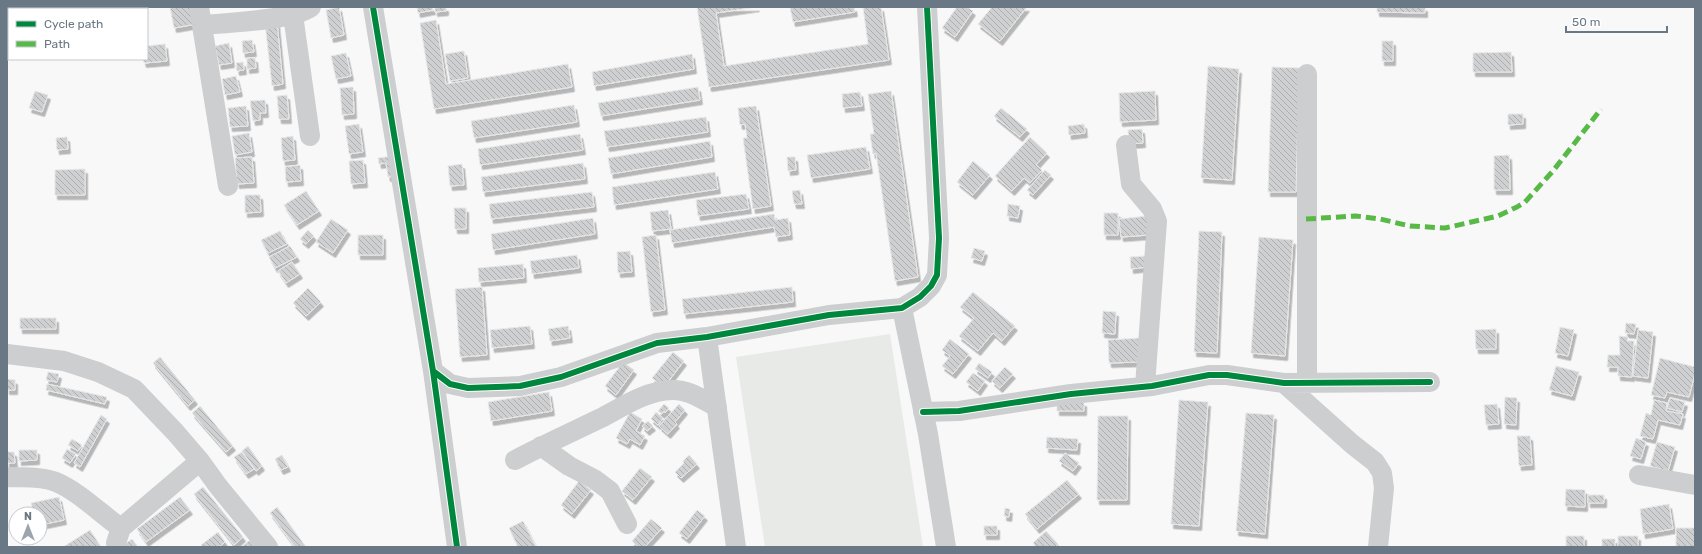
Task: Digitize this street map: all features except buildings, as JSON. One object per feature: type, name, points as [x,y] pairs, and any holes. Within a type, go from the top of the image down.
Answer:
[{"type":"street","points":[[373,7],[433,371],[457,547]]},
{"type":"street","points":[[433,371],[450,384],[468,388],[520,386],[561,377],[657,342],[707,337],[830,315],[902,308],[920,297],[931,286],[937,275],[939,238],[927,7]]},
{"type":"street","points":[[228,186],[200,16],[302,11],[310,136]]},
{"type":"street","points":[[1307,74],[1307,382]]},
{"type":"street","points":[[1126,145],[1131,184],[1152,209],[1157,221],[1145,386]]},
{"type":"street","points":[[902,308],[923,412],[946,547]]},
{"type":"street","points":[[707,337],[736,547]]},
{"type":"street","points":[[7,354],[64,362],[98,372],[134,389],[200,461],[218,486],[268,547]]},
{"type":"street","points":[[923,412],[959,410],[1071,394],[1145,386],[1193,378],[1227,375],[1284,383],[1430,382]]},
{"type":"street","points":[[1284,383],[1352,444],[1375,462],[1382,472],[1384,488],[1378,547]]},
{"type":"street","points":[[515,460],[638,398],[656,392],[673,389],[691,393],[717,407]]},
{"type":"street","points":[[541,446],[569,466],[594,479],[610,491],[627,524]]},
{"type":"street","points":[[7,477],[39,478],[56,482],[74,492],[119,538],[200,461]]},
{"type":"street","points":[[1639,475],[1695,485]]},
{"type":"shaded area","points":[[890,334],[923,547],[765,547],[736,357]]},
{"type":"marked path","points":[[1306,219],[1356,216],[1380,219],[1410,226],[1445,228],[1498,216],[1525,202],[1553,171],[1601,109]]},
{"type":"cycle path","points":[[373,7],[433,371],[457,547]]},
{"type":"cycle path","points":[[433,371],[450,384],[468,388],[520,386],[561,377],[657,343],[707,337],[829,315],[902,308],[920,297],[931,286],[937,275],[939,238],[927,7]]},
{"type":"cycle path","points":[[923,412],[959,411],[1071,394],[1152,386],[1209,375],[1227,375],[1284,383],[1430,382]]}]
